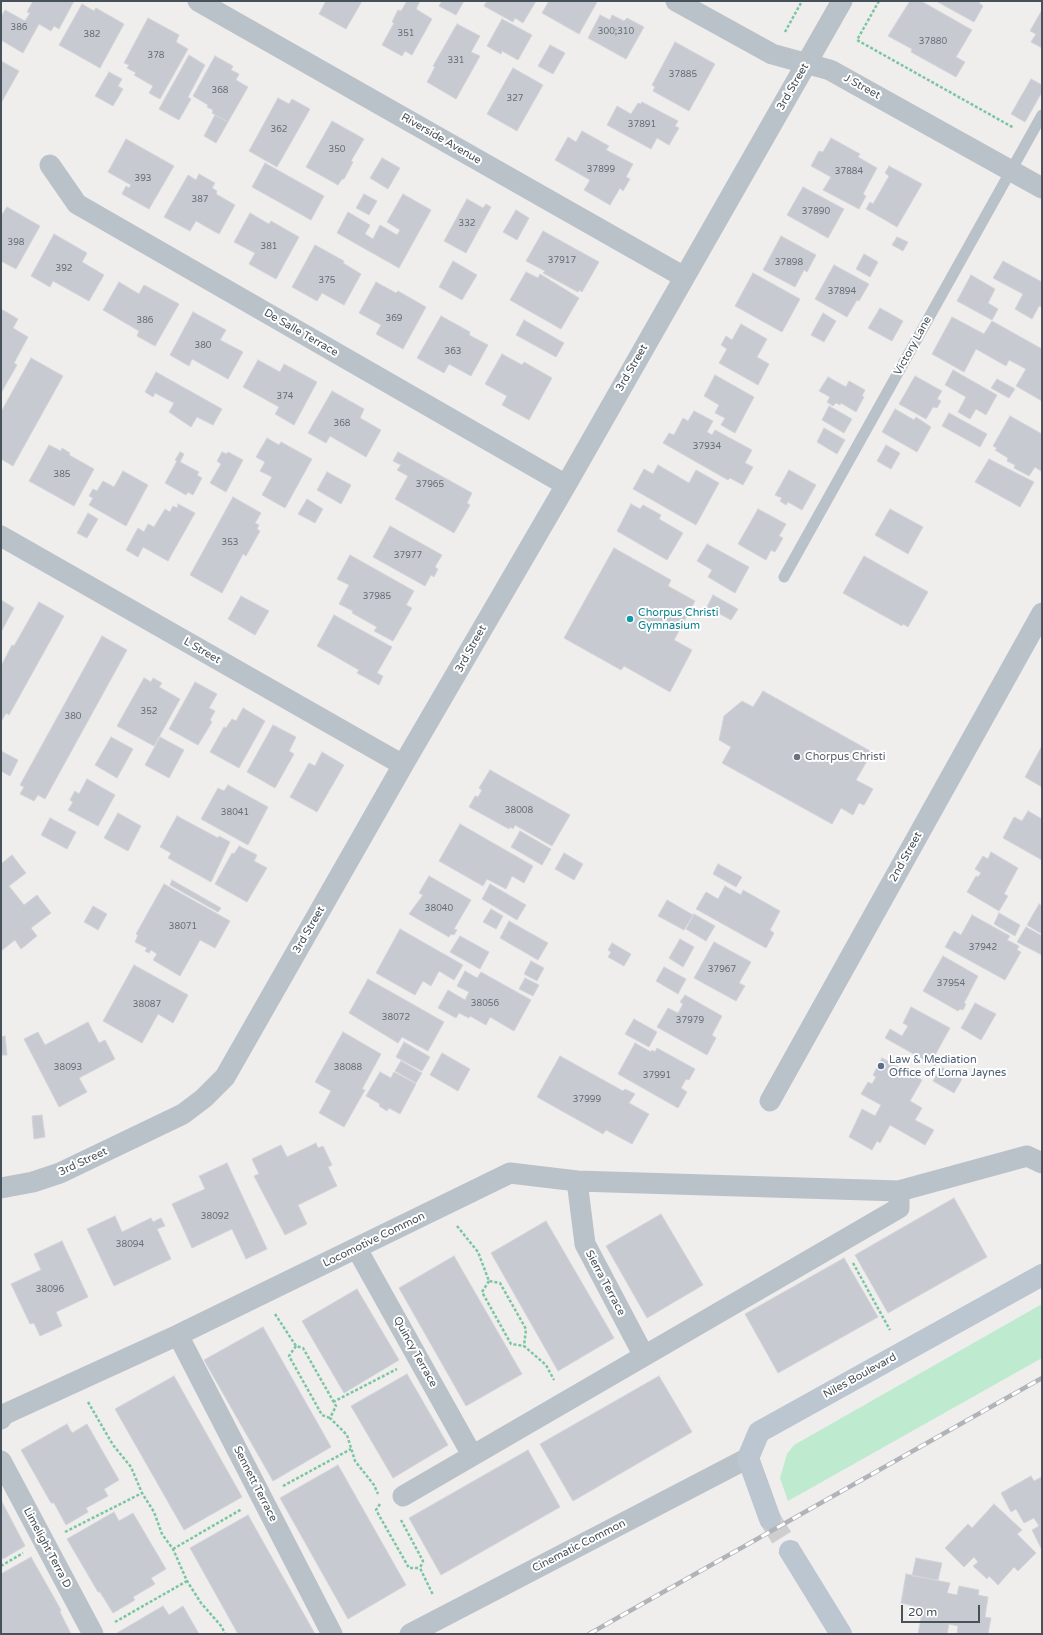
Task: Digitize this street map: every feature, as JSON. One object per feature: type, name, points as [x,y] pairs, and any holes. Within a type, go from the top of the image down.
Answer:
[{"type":"main road","name":"Niles Boulevard","points":[[748,1458],[759,1432],[1042,1275]]},
{"type":"main road","points":[[748,1458],[770,1519]]},
{"type":"main road","points":[[790,1551],[841,1634]]},
{"type":"street","name":"Riverside Avenue","points":[[198,1],[684,277]]},
{"type":"street","name":"J Street","points":[[676,1],[772,54],[830,70],[1042,188]]},
{"type":"street","name":"3rd Street","points":[[1,1188],[33,1182],[60,1173],[183,1114],[204,1098],[225,1077],[402,765],[566,485],[842,1]]},
{"type":"street","name":"De Salle Terrace","points":[[50,165],[77,204],[566,485]]},
{"type":"street","name":"L Street","points":[[1,536],[402,765]]},
{"type":"street","name":"2nd Street","points":[[770,1101],[1042,613]]},
{"type":"street","name":"Locomotive Common","points":[[2,1417],[76,1381],[178,1335],[357,1249],[510,1173],[577,1181],[898,1190],[1027,1156],[1042,1163]]},
{"type":"street","name":"Sierra Terrace","points":[[577,1181],[584,1244],[644,1356]]},
{"type":"street","points":[[401,1506],[472,1455],[899,1208],[898,1190]]},
{"type":"street","name":"Quincy Terrace","points":[[357,1249],[472,1455]]},
{"type":"street","name":"Sennett Terrace","points":[[178,1335],[332,1634]]},
{"type":"street","name":"Cinematic Common","points":[[410,1634],[748,1458]]},
{"type":"street","name":"Limelight Terra D","points":[[1,1461],[93,1634]]},
{"type":"lane","name":"Victory Lane","points":[[784,577],[1042,115]]},
{"type":"path","points":[[772,54],[802,1]]},
{"type":"path","points":[[879,1],[857,40],[1030,136]]},
{"type":"path","points":[[442,1207],[478,1252],[489,1281]]},
{"type":"path","points":[[841,1241],[890,1330]]},
{"type":"path","points":[[489,1281],[500,1283],[526,1329],[524,1346]]},
{"type":"path","points":[[489,1281],[482,1292],[511,1344],[524,1346],[546,1365],[566,1402]]},
{"type":"path","points":[[265,1293],[274,1313],[296,1346],[303,1348],[334,1402],[336,1406],[330,1418]]},
{"type":"path","points":[[296,1346],[289,1356],[322,1416],[330,1418],[347,1435],[355,1461],[374,1485],[382,1502],[376,1510],[409,1568],[420,1568]]},
{"type":"path","points":[[334,1402],[418,1358]]},
{"type":"path","points":[[76,1381],[113,1445],[132,1467],[142,1493],[154,1512],[162,1534],[173,1550],[187,1581],[201,1603],[222,1627],[225,1634]]},
{"type":"path","points":[[378,1494],[396,1483],[401,1506],[424,1561],[420,1568]]},
{"type":"path","points":[[1,1566],[44,1542],[142,1493]]},
{"type":"path","points":[[420,1568],[434,1597]]},
{"type":"path","points":[[114,1623],[187,1581]]},
{"type":"green space","points":[[1042,1304],[1042,1358],[788,1501],[780,1478],[787,1454],[794,1445]]},
{"type":"building","points":[[33,1],[74,1],[59,29],[54,26],[51,31],[39,24],[23,53],[1,40],[1,17],[5,10],[25,21],[30,13],[27,12]]},
{"type":"building","points":[[326,1],[362,1],[346,29],[319,14]]},
{"type":"building","points":[[407,1],[420,1],[416,9],[432,19],[412,55],[405,51],[402,56],[382,45],[394,23],[392,22],[398,10],[401,11]]},
{"type":"building","points":[[442,1],[464,1],[456,15],[439,6]]},
{"type":"building","points":[[487,1],[536,1],[523,23],[515,18],[513,22],[484,6]]},
{"type":"building","points":[[549,1],[597,2],[579,34],[542,13]]},
{"type":"building","points":[[910,1],[921,1],[972,30],[956,57],[965,62],[956,77],[911,52],[912,49],[888,36]]},
{"type":"building","points":[[936,1],[981,1],[979,3],[983,6],[974,22]]},
{"type":"building","points":[[82,4],[94,11],[96,8],[124,24],[100,68],[59,45]]},
{"type":"building","points":[[1042,10],[1042,48],[1031,42],[1036,34],[1030,31]]},
{"type":"building","points":[[600,15],[610,20],[612,15],[624,21],[627,18],[644,27],[626,59],[588,38]]},
{"type":"building","points":[[148,18],[179,35],[176,42],[188,49],[160,99],[149,93],[153,86],[134,75],[136,73],[127,68],[129,65],[124,63]]},
{"type":"building","points":[[502,19],[532,35],[518,60],[502,51],[501,54],[487,46]]},
{"type":"building","points":[[457,24],[480,36],[471,52],[480,56],[456,99],[427,82],[435,67],[433,66]]},
{"type":"building","points":[[675,42],[715,64],[689,111],[653,91],[655,87],[652,85]]},
{"type":"building","points":[[550,45],[565,53],[553,74],[538,66]]},
{"type":"building","points":[[189,55],[205,65],[188,97],[191,99],[179,120],[159,109]]},
{"type":"building","points":[[215,56],[233,66],[231,70],[239,74],[236,80],[248,87],[228,122],[212,113],[213,110],[207,107],[208,105],[193,96]]},
{"type":"building","points":[[1,61],[19,71],[1,103]]},
{"type":"building","points":[[513,68],[543,85],[517,131],[487,114]]},
{"type":"building","points":[[109,72],[122,79],[118,86],[123,89],[113,106],[95,96]]},
{"type":"building","points":[[1031,79],[1042,85],[1042,92],[1025,122],[1011,114]]},
{"type":"building","points":[[278,98],[289,104],[292,99],[310,109],[277,167],[249,151]]},
{"type":"building","points":[[642,102],[678,121],[675,126],[679,128],[669,145],[657,138],[651,149],[607,125],[617,106],[631,114],[638,103],[641,104]]},
{"type":"building","points":[[215,115],[228,122],[216,143],[204,136]]},
{"type":"building","points":[[332,121],[364,139],[351,161],[353,162],[344,179],[342,179],[338,185],[306,167]]},
{"type":"building","points":[[582,131],[609,146],[606,150],[633,164],[626,177],[630,179],[623,191],[620,188],[610,205],[584,190],[590,180],[555,160],[568,137],[576,142]]},
{"type":"building","points":[[831,138],[860,154],[858,157],[877,168],[863,194],[866,196],[859,209],[823,190],[831,177],[811,166],[819,151],[823,152]]},
{"type":"building","points":[[126,139],[174,166],[149,209],[122,194],[126,186],[129,188],[131,185],[108,172]]},
{"type":"building","points":[[382,158],[400,168],[388,189],[370,178]]},
{"type":"building","points":[[265,163],[324,196],[311,220],[252,187]]},
{"type":"building","points":[[889,166],[922,184],[897,227],[866,209],[870,202],[873,204],[889,176],[885,173]]},
{"type":"building","points":[[199,174],[215,183],[212,188],[217,191],[216,194],[235,205],[219,234],[196,221],[190,231],[164,217],[188,175],[196,180]]},
{"type":"building","points":[[803,187],[844,209],[828,238],[787,215]]},
{"type":"building","points":[[364,194],[377,201],[369,215],[356,208]]},
{"type":"building","points":[[403,194],[431,210],[399,268],[337,233],[348,212],[370,225],[365,234],[373,239],[380,225],[397,235],[400,230],[387,222]]},
{"type":"building","points":[[467,199],[483,208],[486,204],[491,207],[466,253],[444,241]]},
{"type":"building","points":[[7,207],[40,226],[16,269],[1,261],[1,216]]},
{"type":"building","points":[[516,210],[529,218],[517,240],[503,232]]},
{"type":"building","points":[[250,213],[269,224],[271,221],[299,237],[276,279],[249,264],[255,253],[234,242]]},
{"type":"building","points":[[543,231],[599,262],[582,292],[579,290],[578,292],[543,273],[545,271],[526,261]]},
{"type":"building","points":[[54,234],[87,253],[82,262],[104,275],[89,301],[53,281],[50,287],[31,276]]},
{"type":"building","points":[[781,236],[816,255],[807,272],[804,270],[795,287],[763,270]]},
{"type":"building","points":[[897,237],[908,242],[903,251],[892,245]]},
{"type":"building","points":[[315,245],[344,261],[343,263],[361,274],[344,305],[322,293],[317,301],[292,287]]},
{"type":"building","points":[[864,254],[878,262],[870,277],[856,269]]},
{"type":"building","points":[[453,261],[477,275],[462,300],[439,287]]},
{"type":"building","points":[[1003,261],[1042,282],[1042,307],[1039,306],[1032,319],[1015,309],[1023,294],[993,278]]},
{"type":"building","points":[[834,265],[869,284],[847,317],[815,299]]},
{"type":"building","points":[[526,272],[538,278],[540,274],[579,298],[561,329],[510,300]]},
{"type":"building","points":[[753,273],[800,299],[782,332],[735,306]]},
{"type":"building","points":[[971,275],[995,289],[988,303],[998,309],[992,320],[957,301]]},
{"type":"building","points":[[119,282],[139,294],[144,285],[179,304],[155,346],[137,336],[139,331],[103,310]]},
{"type":"building","points":[[376,282],[396,293],[398,291],[426,307],[403,349],[376,334],[381,325],[359,313]]},
{"type":"building","points":[[880,308],[903,321],[892,341],[868,328]]},
{"type":"building","points":[[1,309],[18,319],[13,328],[28,337],[14,363],[17,365],[1,393]]},
{"type":"building","points":[[193,312],[226,330],[220,340],[243,352],[228,379],[192,359],[189,366],[170,355]]},
{"type":"building","points":[[823,313],[836,321],[824,342],[811,335]]},
{"type":"building","points":[[441,316],[470,332],[469,335],[488,345],[471,376],[449,364],[444,373],[417,358]]},
{"type":"building","points":[[952,317],[984,334],[992,321],[1042,349],[1042,401],[1016,386],[1026,369],[1009,360],[1006,366],[976,349],[964,372],[932,354]]},
{"type":"building","points":[[524,320],[564,343],[556,357],[516,335]]},
{"type":"building","points":[[741,324],[767,339],[757,357],[769,364],[758,385],[719,363],[727,349],[721,345],[726,336],[732,340]]},
{"type":"building","points":[[502,354],[522,365],[524,362],[552,378],[529,420],[502,405],[507,396],[485,384]]},
{"type":"building","points":[[31,358],[63,376],[13,466],[1,459],[1,412]]},
{"type":"building","points":[[258,360],[280,372],[284,364],[317,382],[294,425],[275,414],[279,407],[243,387]]},
{"type":"building","points":[[953,370],[997,395],[986,415],[976,409],[970,419],[958,412],[966,397],[945,385]]},
{"type":"building","points":[[156,372],[222,409],[213,425],[197,417],[191,427],[169,412],[174,403],[155,393],[153,397],[145,392]]},
{"type":"building","points":[[715,375],[754,397],[735,433],[721,425],[725,418],[715,413],[719,405],[704,396]]},
{"type":"building","points":[[915,376],[942,391],[937,399],[941,401],[937,408],[933,407],[926,419],[899,404]]},
{"type":"building","points":[[828,377],[846,387],[849,381],[865,390],[862,396],[864,397],[856,412],[841,403],[840,405],[836,403],[833,406],[827,402],[830,397],[819,391]]},
{"type":"building","points":[[997,379],[1015,389],[1009,398],[991,388]]},
{"type":"building","points":[[332,391],[364,409],[360,418],[381,430],[366,457],[330,436],[326,443],[308,433]]},
{"type":"building","points":[[829,406],[852,419],[844,433],[822,420]]},
{"type":"building","points":[[895,409],[914,420],[916,417],[931,427],[917,452],[882,432]]},
{"type":"building","points":[[694,411],[713,421],[707,432],[712,435],[715,430],[752,450],[745,463],[753,467],[743,485],[730,478],[728,480],[663,443],[669,433],[674,435],[683,418],[688,421]]},
{"type":"building","points":[[949,413],[987,434],[980,447],[942,426]]},
{"type":"building","points":[[1010,416],[1042,434],[1041,471],[1035,467],[1029,476],[1014,468],[1015,465],[1007,461],[1008,458],[995,450],[997,448],[993,446]]},
{"type":"building","points":[[824,428],[845,440],[837,454],[817,442]]},
{"type":"building","points":[[267,438],[279,445],[281,442],[312,459],[285,508],[262,495],[272,477],[260,471],[265,462],[256,457]]},
{"type":"building","points":[[49,445],[61,451],[62,448],[70,453],[69,455],[94,469],[74,506],[29,481]]},
{"type":"building","points":[[886,445],[900,453],[891,469],[877,461]]},
{"type":"building","points":[[180,452],[184,454],[180,462],[199,472],[197,475],[202,478],[193,495],[188,492],[186,495],[165,483],[177,461],[175,460]]},
{"type":"building","points":[[222,452],[227,454],[228,452],[243,460],[226,492],[210,483],[221,464],[217,461]]},
{"type":"building","points":[[398,452],[472,493],[467,503],[470,505],[454,533],[395,499],[408,476],[397,470],[401,465],[393,461]]},
{"type":"building","points":[[989,459],[1034,482],[1020,507],[975,482]]},
{"type":"building","points":[[658,465],[689,483],[696,470],[719,483],[696,525],[633,489],[644,469],[653,474]]},
{"type":"building","points":[[789,470],[816,485],[802,510],[788,502],[786,505],[780,501],[782,498],[775,495]]},
{"type":"building","points":[[123,471],[148,485],[126,526],[89,505],[93,498],[89,496],[93,489],[97,491],[103,481],[114,487]]},
{"type":"building","points":[[327,472],[351,485],[341,504],[317,490]]},
{"type":"building","points":[[233,497],[261,513],[255,523],[259,525],[257,529],[260,531],[246,556],[243,554],[222,593],[190,575]]},
{"type":"building","points":[[307,499],[323,509],[315,523],[298,514]]},
{"type":"building","points":[[178,504],[195,513],[168,561],[143,547],[138,557],[126,550],[138,528],[144,532],[148,524],[154,527],[165,509],[170,512],[173,506],[177,508]]},
{"type":"building","points":[[631,504],[640,509],[643,505],[661,515],[659,519],[683,533],[667,560],[617,531]]},
{"type":"building","points":[[758,509],[786,524],[779,536],[783,538],[775,552],[771,550],[766,560],[738,544]]},
{"type":"building","points":[[890,509],[923,527],[908,554],[875,535]]},
{"type":"building","points":[[88,513],[98,519],[87,538],[77,533]]},
{"type":"building","points":[[390,526],[442,555],[435,567],[438,569],[434,577],[431,575],[425,586],[373,557]]},
{"type":"building","points":[[707,544],[749,567],[735,593],[708,577],[712,570],[697,561]]},
{"type":"building","name":"Chorpus Christi Gymnasium","points":[[614,548],[671,580],[668,586],[695,601],[674,640],[692,650],[670,692],[624,666],[621,670],[564,638]]},
{"type":"building","points":[[350,555],[414,591],[406,605],[412,608],[393,641],[374,631],[377,627],[352,613],[353,611],[339,604],[349,585],[337,579]]},
{"type":"building","points":[[864,556],[928,592],[908,627],[903,624],[902,626],[843,593]]},
{"type":"building","points":[[713,595],[738,609],[731,620],[707,607]]},
{"type":"building","points":[[241,596],[269,611],[255,635],[228,619]]},
{"type":"building","points":[[1,600],[14,608],[1,632]]},
{"type":"building","points":[[39,602],[64,616],[9,715],[6,713],[1,722],[1,666],[12,645],[14,646]]},
{"type":"building","points":[[334,615],[392,647],[377,673],[383,676],[379,685],[357,673],[359,670],[317,646]]},
{"type":"building","points":[[102,636],[127,650],[45,799],[38,795],[34,801],[20,794],[24,787],[20,785]]},
{"type":"building","points":[[144,678],[151,682],[153,678],[162,683],[159,687],[180,699],[154,746],[117,726]]},
{"type":"building","points":[[195,682],[217,694],[209,708],[215,711],[210,720],[212,722],[198,745],[169,729]]},
{"type":"building","name":"Chorpus Christi","points":[[763,691],[872,752],[856,780],[873,789],[864,805],[859,803],[853,815],[841,808],[832,824],[722,763],[731,747],[719,740],[724,716],[742,701],[753,707]]},
{"type":"building","points":[[243,708],[265,721],[239,768],[210,752],[224,727],[226,728],[232,719],[236,721]]},
{"type":"building","points":[[273,725],[296,737],[289,751],[294,754],[275,788],[247,772]]},
{"type":"building","points":[[111,737],[133,749],[117,778],[95,765]]},
{"type":"building","points":[[160,737],[184,750],[169,778],[145,765]]},
{"type":"building","points":[[1042,746],[1042,787],[1025,777]]},
{"type":"building","points":[[1,751],[18,760],[10,776],[1,771]]},
{"type":"building","points":[[322,752],[344,765],[317,812],[290,797],[309,763],[315,766]]},
{"type":"building","points":[[490,770],[570,815],[552,846],[515,825],[513,829],[510,827],[509,829],[469,807],[475,796],[478,797],[482,790],[479,788]]},
{"type":"building","points":[[87,779],[115,795],[98,826],[68,810],[73,802],[70,800],[75,791],[79,794]]},
{"type":"building","points":[[228,785],[268,807],[248,845],[201,819],[218,788],[224,791]]},
{"type":"building","points":[[1028,811],[1042,819],[1042,860],[1003,838],[1014,817],[1022,821]]},
{"type":"building","points":[[118,813],[141,826],[128,851],[104,838]]},
{"type":"building","points":[[177,816],[218,838],[219,836],[230,842],[211,882],[168,858],[171,853],[160,847]]},
{"type":"building","points":[[50,818],[76,832],[67,849],[41,835]]},
{"type":"building","points":[[460,824],[533,866],[524,883],[512,876],[506,889],[487,879],[483,886],[439,861]]},
{"type":"building","points":[[520,831],[551,849],[542,865],[511,847]]},
{"type":"building","points":[[239,846],[257,855],[254,861],[267,868],[247,902],[215,884],[232,853],[234,854]]},
{"type":"building","points":[[991,852],[1018,868],[1004,894],[1008,896],[999,911],[967,892],[976,876],[978,877],[981,873],[975,869],[983,856],[988,859]]},
{"type":"building","points":[[564,853],[583,864],[574,880],[555,869]]},
{"type":"building","points":[[12,855],[26,873],[9,886],[24,905],[37,895],[51,913],[31,928],[37,936],[21,949],[15,940],[1,951],[1,864]]},
{"type":"building","points":[[718,864],[742,877],[736,887],[713,874]]},
{"type":"building","points":[[429,876],[471,900],[454,929],[457,930],[454,935],[451,934],[449,937],[409,914],[423,895],[419,893]]},
{"type":"building","points":[[172,880],[221,908],[218,912],[170,885]]},
{"type":"building","points":[[164,884],[230,921],[215,948],[200,940],[180,976],[153,960],[157,954],[151,950],[149,953],[145,951],[147,948],[135,942],[138,935],[136,934]]},
{"type":"building","points":[[490,884],[526,905],[517,920],[482,899]]},
{"type":"building","points":[[725,886],[741,895],[743,890],[780,911],[770,930],[774,933],[766,948],[696,909],[706,892],[718,899]]},
{"type":"building","points":[[667,900],[693,915],[684,930],[658,916]]},
{"type":"building","points":[[1039,904],[1042,906],[1042,934],[1027,925]]},
{"type":"building","points":[[93,906],[107,914],[98,930],[84,922]]},
{"type":"building","points":[[491,909],[503,916],[496,929],[483,922]]},
{"type":"building","points":[[999,913],[1020,925],[1015,936],[994,924]]},
{"type":"building","points":[[694,914],[715,926],[706,941],[686,929]]},
{"type":"building","points":[[972,915],[1010,936],[1007,940],[1019,946],[1017,950],[1021,952],[1005,980],[945,947],[954,931],[961,935]]},
{"type":"building","points":[[509,921],[548,943],[538,960],[500,938]]},
{"type":"building","points":[[1026,927],[1042,936],[1042,955],[1017,942]]},
{"type":"building","points":[[400,929],[463,965],[454,980],[439,971],[431,986],[423,981],[415,995],[376,973]]},
{"type":"building","points":[[460,936],[489,952],[480,969],[450,952]]},
{"type":"building","points":[[680,939],[694,947],[683,967],[669,958]]},
{"type":"building","points":[[714,942],[751,962],[739,983],[745,986],[736,1001],[694,978]]},
{"type":"building","points":[[612,943],[631,954],[624,966],[608,957],[611,952],[608,950]]},
{"type":"building","points":[[943,956],[978,976],[964,1003],[966,1004],[963,1010],[960,1009],[958,1011],[923,991]]},
{"type":"building","points":[[531,961],[544,968],[537,981],[524,974]]},
{"type":"building","points":[[134,965],[188,995],[173,1023],[158,1014],[142,1043],[103,1021]]},
{"type":"building","points":[[664,967],[686,979],[678,994],[656,981]]},
{"type":"building","points":[[465,971],[477,978],[481,972],[531,1000],[514,1031],[490,1017],[486,1025],[470,1016],[469,1018],[459,1013],[456,1018],[438,1008],[448,990],[465,1000],[469,992],[457,986]]},
{"type":"building","points":[[525,978],[539,985],[533,996],[519,989]]},
{"type":"building","points":[[368,979],[444,1022],[428,1051],[402,1037],[398,1043],[349,1013]]},
{"type":"building","points":[[685,995],[722,1016],[712,1035],[716,1038],[707,1055],[657,1027],[668,1008],[678,1013],[683,1004],[680,1002]]},
{"type":"building","points":[[975,1003],[996,1014],[981,1040],[961,1028]]},
{"type":"building","points":[[911,1007],[950,1028],[934,1057],[938,1059],[935,1066],[885,1038],[890,1029],[902,1036],[908,1026],[903,1023]]},
{"type":"building","points":[[634,1019],[657,1032],[649,1047],[625,1034]]},
{"type":"building","points":[[88,1022],[99,1043],[105,1040],[115,1059],[79,1078],[87,1092],[59,1107],[24,1039],[38,1032],[45,1045]]},
{"type":"building","points":[[343,1032],[381,1054],[362,1089],[365,1090],[344,1127],[319,1113],[331,1091],[315,1082]]},
{"type":"building","points":[[5,1036],[7,1055],[1,1055],[1,1037]]},
{"type":"building","points":[[404,1042],[430,1057],[422,1071],[396,1057]]},
{"type":"building","points":[[635,1043],[651,1052],[652,1050],[655,1052],[657,1048],[695,1069],[689,1080],[686,1079],[681,1088],[687,1092],[678,1108],[618,1074]]},
{"type":"building","points":[[442,1053],[470,1069],[458,1091],[430,1075]]},
{"type":"building","points":[[560,1056],[623,1091],[625,1089],[635,1094],[629,1103],[649,1114],[632,1144],[606,1130],[603,1134],[537,1097]]},
{"type":"building","points":[[882,1058],[922,1080],[910,1101],[922,1108],[915,1120],[934,1130],[925,1145],[890,1125],[880,1143],[877,1141],[872,1150],[849,1137],[862,1109],[875,1116],[881,1105],[861,1094],[868,1082],[872,1084],[876,1077],[873,1075]]},
{"type":"building","points":[[401,1061],[422,1073],[416,1083],[395,1071]]},
{"type":"building","points":[[941,1067],[962,1079],[954,1093],[933,1081]]},
{"type":"building","points":[[380,1072],[391,1078],[394,1072],[416,1084],[400,1114],[389,1108],[387,1111],[379,1106],[380,1104],[366,1096]]},
{"type":"building","points":[[42,1115],[45,1137],[34,1139],[32,1116]]},
{"type":"building","points":[[316,1143],[318,1148],[323,1146],[332,1165],[328,1167],[337,1186],[298,1205],[307,1224],[285,1235],[254,1176],[259,1174],[252,1159],[281,1145],[287,1157]]},
{"type":"building","points":[[227,1163],[267,1249],[246,1259],[232,1229],[192,1248],[172,1204],[205,1189],[199,1176]]},
{"type":"building","points":[[954,1198],[987,1257],[888,1313],[855,1255]]},
{"type":"building","points":[[661,1214],[703,1285],[647,1318],[606,1246]]},
{"type":"building","points":[[115,1216],[122,1232],[151,1218],[153,1222],[161,1218],[165,1226],[157,1229],[171,1259],[114,1286],[87,1229]]},
{"type":"building","points":[[546,1221],[614,1338],[558,1371],[491,1253]]},
{"type":"building","points":[[62,1241],[88,1297],[56,1312],[62,1326],[40,1336],[34,1323],[30,1324],[11,1284],[41,1270],[34,1254]]},
{"type":"building","points":[[454,1256],[522,1374],[466,1406],[399,1288]]},
{"type":"building","points":[[844,1258],[878,1317],[778,1373],[745,1314]]},
{"type":"building","points":[[357,1289],[399,1360],[344,1393],[302,1321]]},
{"type":"building","points":[[263,1327],[331,1447],[273,1481],[204,1360]]},
{"type":"building","points":[[407,1374],[448,1445],[393,1478],[351,1406]]},
{"type":"building","points":[[174,1376],[242,1497],[184,1530],[115,1409]]},
{"type":"building","points":[[659,1376],[692,1432],[573,1501],[540,1444]]},
{"type":"building","points":[[67,1424],[72,1433],[87,1424],[119,1480],[104,1489],[108,1496],[86,1508],[88,1512],[66,1525],[54,1503],[51,1503],[21,1450]]},
{"type":"building","points":[[528,1450],[560,1507],[441,1575],[409,1518]]},
{"type":"building","points":[[338,1465],[406,1585],[348,1619],[280,1498]]},
{"type":"building","points":[[1031,1476],[1034,1481],[1042,1477],[1041,1548],[1032,1530],[1039,1526],[1034,1518],[1024,1523],[1016,1509],[1011,1512],[1001,1493]]},
{"type":"building","points":[[1,1500],[25,1546],[3,1559],[1,1556]]},
{"type":"building","points":[[994,1504],[1022,1530],[1017,1534],[1036,1553],[1018,1571],[1014,1567],[998,1585],[989,1576],[987,1579],[973,1566],[978,1562],[974,1557],[964,1567],[945,1548],[968,1524],[972,1528]]},
{"type":"building","points":[[114,1512],[119,1521],[133,1513],[166,1569],[151,1578],[155,1584],[133,1597],[135,1600],[113,1613],[100,1592],[98,1592],[67,1539]]},
{"type":"building","points":[[248,1515],[315,1634],[238,1634],[190,1548]]},
{"type":"building","points":[[31,1557],[61,1610],[60,1612],[71,1634],[1,1634],[1,1574]]},
{"type":"building","points":[[916,1558],[942,1563],[938,1580],[912,1576]]},
{"type":"building","points":[[906,1574],[950,1583],[947,1593],[957,1595],[959,1586],[979,1590],[978,1595],[988,1597],[985,1617],[991,1618],[988,1634],[957,1634],[958,1626],[949,1624],[947,1634],[918,1634],[923,1608],[901,1603]]},
{"type":"building","points":[[163,1606],[169,1615],[183,1606],[199,1634],[117,1633]]},
{"type":"tunnel","points":[[770,1519],[790,1551]]},
{"type":"railway","points":[[589,1634],[1042,1378]]},
{"type":"place","name":"Chorpus Christi Gymnasium","points":[[630,619]]},
{"type":"place","name":"Chorpus Christi","points":[[797,757]]},
{"type":"place","name":"Law & Mediation Office of Lorna Jaynes","points":[[881,1066]]}]
